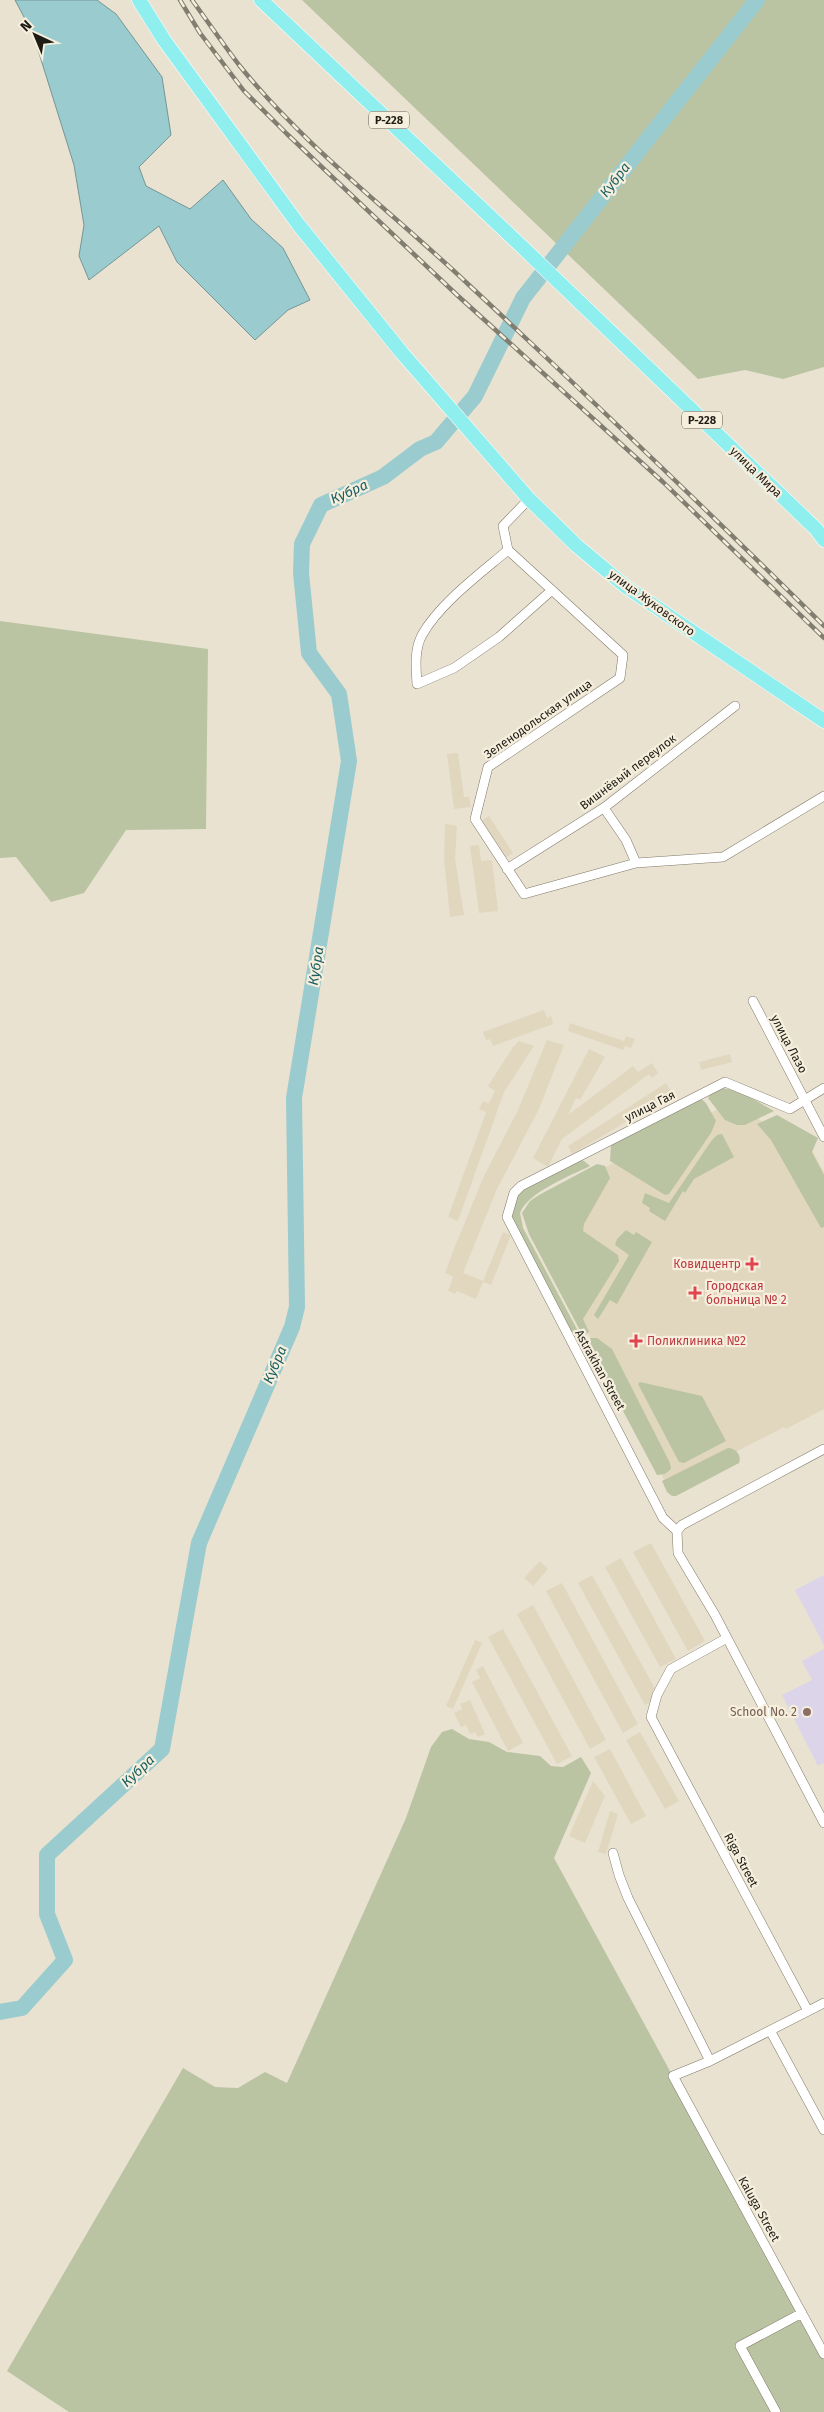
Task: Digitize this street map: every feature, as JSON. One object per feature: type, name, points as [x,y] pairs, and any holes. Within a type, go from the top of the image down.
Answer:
[{"type":"main road","name":"улица Жуковского","points":[[139,0],[164,40],[258,172],[402,353],[529,499],[576,545],[625,586],[824,721]]},
{"type":"main road","name":"улица Мира","points":[[261,0],[821,531]]},
{"type":"street","points":[[508,550],[441,611],[422,635],[416,654],[417,684],[454,668],[499,637],[552,590],[508,550],[503,526],[529,499]]},
{"type":"street","name":"Зеленодольская улица","points":[[552,590],[623,655],[620,678],[488,767],[475,819],[524,894],[636,863]]},
{"type":"street","name":"Вишнёвый переулок","points":[[507,869],[604,808],[736,706]]},
{"type":"street","points":[[604,808],[626,840],[636,863],[724,857],[824,796]]},
{"type":"street","name":"улица Лазо","points":[[753,1001],[824,1136]]},
{"type":"street","name":"улица Гая","points":[[507,1217],[514,1193],[521,1186],[725,1082],[790,1109],[824,1088]]},
{"type":"street","name":"Astrakhan Street","points":[[507,1217],[663,1518],[676,1531]]},
{"type":"street","points":[[824,1450],[682,1525],[676,1531],[678,1553],[727,1638],[824,1823]]},
{"type":"street","name":"Riga Street","points":[[727,1638],[671,1670],[654,1704],[652,1720],[808,2011]]},
{"type":"street","points":[[613,1853],[618,1875],[628,1898],[710,2062],[824,2003]]},
{"type":"street","points":[[771,2032],[824,2130]]},
{"type":"street","name":"Kaluga Street","points":[[710,2062],[672,2076],[824,2354]]},
{"type":"street","points":[[776,2412],[740,2346],[802,2313]]},
{"type":"shaded area","points":[[458,753],[464,797],[469,797],[471,807],[454,809],[447,754]]},
{"type":"shaded area","points":[[489,816],[513,853],[505,858],[481,821]]},
{"type":"shaded area","points":[[445,824],[457,826],[455,859],[464,915],[450,917],[444,860]]},
{"type":"shaded area","points":[[479,845],[481,861],[492,860],[498,911],[479,913],[470,846]]},
{"type":"shaded area","points":[[544,1010],[547,1018],[551,1016],[553,1024],[493,1046],[490,1039],[486,1040],[483,1032]]},
{"type":"shaded area","points":[[570,1023],[624,1041],[626,1036],[635,1039],[631,1048],[625,1046],[623,1050],[568,1031]]},
{"type":"shaded area","points":[[547,1040],[564,1045],[539,1109],[497,1189],[463,1273],[483,1281],[503,1232],[511,1235],[491,1285],[483,1282],[476,1299],[457,1291],[455,1294],[448,1291],[453,1277],[445,1273],[484,1176],[518,1110]]},
{"type":"shaded area","points":[[519,1041],[534,1046],[504,1092],[458,1221],[448,1217],[486,1112],[479,1109],[483,1101],[489,1103],[495,1091],[488,1086],[513,1047]]},
{"type":"shaded area","points":[[589,1049],[605,1057],[580,1100],[576,1098],[568,1115],[633,1066],[638,1072],[652,1063],[658,1073],[652,1078],[649,1074],[562,1139],[548,1167],[533,1158]]},
{"type":"shaded area","points":[[730,1054],[732,1062],[701,1070],[699,1062]]},
{"type":"shaded area","points":[[666,1083],[673,1094],[572,1154],[568,1146]]},
{"type":"shaded area","name":"Городская больница № 2","points":[[730,1103],[811,1149],[824,1172],[824,1409],[786,1429],[784,1427],[668,1487],[544,1249],[555,1193]]},
{"type":"shaded area","points":[[651,1543],[705,1641],[688,1651],[633,1552]]},
{"type":"shaded area","points":[[621,1558],[676,1659],[660,1667],[605,1567]]},
{"type":"shaded area","points":[[540,1561],[548,1569],[533,1586],[524,1578]]},
{"type":"shaded area","points":[[592,1575],[657,1692],[653,1700],[645,1705],[578,1583]]},
{"type":"shaded area","points":[[824,1575],[824,1645],[795,1590]]},
{"type":"shaded area","points":[[562,1583],[638,1724],[623,1733],[546,1591]]},
{"type":"shaded area","points":[[533,1605],[606,1740],[590,1749],[517,1614]]},
{"type":"shaded area","points":[[503,1629],[572,1756],[557,1764],[488,1637]]},
{"type":"shaded area","points":[[475,1640],[482,1643],[453,1709],[446,1706]]},
{"type":"shaded area","name":"School No. 2","points":[[824,1649],[824,1763],[818,1766],[782,1695],[812,1680],[802,1661]]},
{"type":"shaded area","points":[[483,1666],[523,1743],[508,1751],[472,1682],[480,1678],[476,1670]]},
{"type":"shaded area","points":[[470,1700],[485,1734],[478,1737],[475,1732],[470,1734],[466,1725],[461,1727],[454,1713],[462,1709],[460,1704]]},
{"type":"shaded area","points":[[640,1732],[679,1801],[665,1809],[626,1740]]},
{"type":"shaded area","points":[[610,1749],[646,1816],[631,1824],[594,1757]]},
{"type":"shaded area","points":[[593,1781],[605,1796],[585,1843],[569,1836]]},
{"type":"shaded area","points":[[610,1811],[618,1814],[606,1854],[598,1852]]},
{"type":"green space","points":[[302,0],[824,0],[824,367],[783,379],[745,370],[698,379]]},
{"type":"green space","points":[[0,621],[208,649],[206,829],[126,830],[84,893],[51,902],[16,857],[0,858]]},
{"type":"green space","points":[[720,1088],[737,1090],[774,1111],[745,1125],[737,1125],[725,1120],[708,1098],[711,1093]]},
{"type":"green space","points":[[700,1098],[706,1103],[716,1121],[711,1133],[669,1194],[665,1195],[610,1161],[611,1145]]},
{"type":"green space","points":[[777,1115],[818,1138],[812,1152],[824,1175],[824,1227],[821,1228],[771,1140],[757,1124]]},
{"type":"green space","points":[[722,1134],[734,1157],[694,1179],[685,1193],[683,1191],[665,1221],[649,1211],[650,1208],[642,1203],[645,1193],[669,1203],[712,1140],[717,1135]]},
{"type":"green space","points":[[576,1159],[584,1161],[590,1166],[540,1192],[524,1205],[520,1213],[523,1228],[579,1333],[572,1334],[509,1218],[517,1192]]},
{"type":"green space","points":[[597,1164],[605,1166],[610,1178],[584,1224],[583,1231],[618,1255],[619,1261],[583,1319],[589,1332],[583,1336],[529,1234],[522,1213],[530,1201],[539,1195]]},
{"type":"green space","points":[[626,1230],[634,1235],[636,1232],[652,1242],[617,1304],[610,1300],[598,1319],[594,1315],[629,1255],[615,1245],[617,1239]]},
{"type":"green space","points":[[591,1338],[597,1338],[612,1349],[670,1463],[671,1469],[665,1474],[657,1475],[587,1343]]},
{"type":"green space","points":[[640,1382],[702,1396],[726,1441],[684,1463],[679,1462],[638,1384]]},
{"type":"green space","points":[[728,1448],[734,1449],[738,1453],[739,1463],[676,1496],[672,1496],[667,1492],[662,1481]]},
{"type":"green space","points":[[452,1729],[469,1739],[489,1742],[507,1752],[540,1756],[551,1766],[563,1767],[581,1757],[591,1773],[554,1858],[824,2354],[824,2412],[69,2412],[7,2371],[183,2068],[215,2087],[238,2088],[265,2072],[287,2083],[406,1818],[431,1747],[442,1732]]},
{"type":"water","points":[[15,0],[97,0],[116,14],[162,77],[171,135],[139,167],[146,186],[190,209],[223,180],[251,219],[283,248],[310,300],[288,310],[255,340],[177,262],[159,226],[89,280],[79,256],[84,225],[74,165],[33,34]]},
{"type":"waterway","name":"Кубра","points":[[0,2012],[22,2008],[65,1960],[47,1914],[47,1855],[162,1749],[199,1543],[292,1327],[297,1307],[294,1098],[349,761],[339,694],[309,653],[301,573],[302,544],[321,505],[383,477],[420,449],[436,442],[475,396],[523,298],[757,0]]},
{"type":"railway","points":[[180,0],[200,33],[244,91],[287,134],[457,295],[663,482],[824,638]]},
{"type":"railway","points":[[192,0],[239,65],[292,124],[559,369],[824,626]]},
{"type":"place","name":"Ковидцентр","points":[[752,1264]]},
{"type":"place","name":"Городская больница № 2","points":[[695,1293]]},
{"type":"place","name":"Поликлиника №2","points":[[636,1341]]},
{"type":"place","name":"School No. 2","points":[[807,1712]]}]
